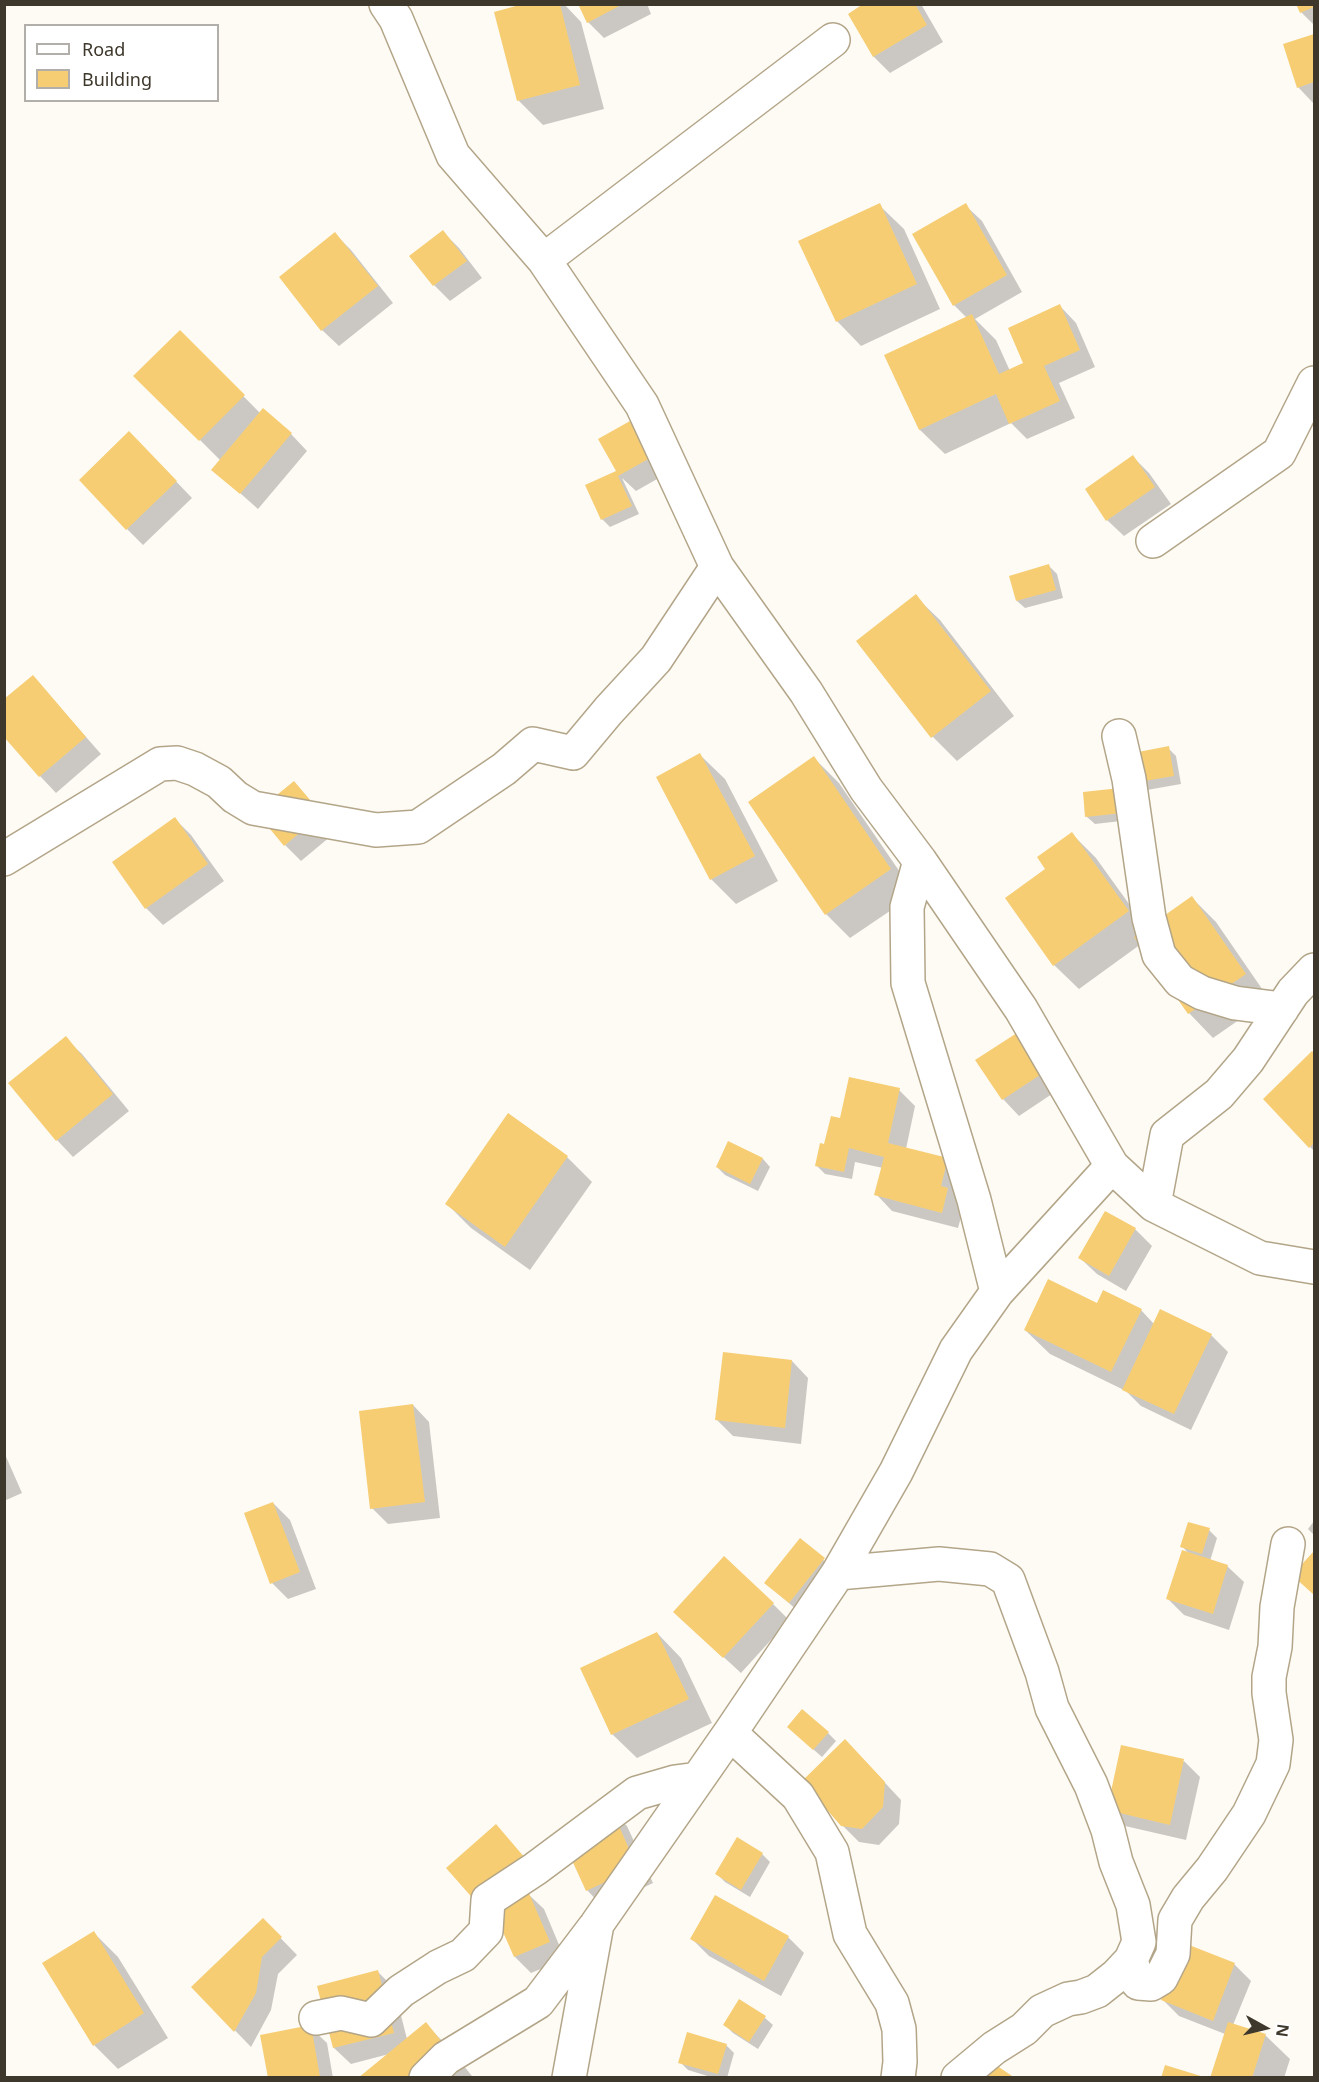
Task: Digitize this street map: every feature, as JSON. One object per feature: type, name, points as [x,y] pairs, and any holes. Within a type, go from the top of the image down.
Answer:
[{"type":"street","points":[[386,4],[396,19],[453,155],[544,260],[642,405],[717,567],[806,692],[866,789],[920,861],[1021,1010],[1112,1166],[1154,1205],[1260,1258],[1314,1267]]},
{"type":"street","points":[[544,260],[833,40]]},
{"type":"street","points":[[1152,541],[1279,453],[1314,383]]},
{"type":"street","points":[[4,859],[160,764],[177,763],[195,769],[219,782],[235,796],[253,807],[376,830],[418,826],[504,769],[533,744],[573,753],[656,659],[717,567]]},
{"type":"street","points":[[1119,736],[1129,779],[1149,918],[1159,955],[1180,981],[1202,993],[1235,1003],[1282,1009]]},
{"type":"street","points":[[920,861],[907,907],[908,983],[974,1200],[998,1292]]},
{"type":"street","points":[[1154,1205],[1167,1135],[1219,1094],[1248,1060],[1293,992],[1314,969]]},
{"type":"street","points":[[426,2078],[446,2058],[538,2002],[597,1924],[838,1573],[896,1472],[956,1350],[998,1292],[1112,1166]]},
{"type":"street","points":[[1131,1960],[1138,1983],[1151,1984],[1161,1978],[1173,1954],[1175,1920],[1188,1898],[1212,1869],[1249,1814],[1273,1764],[1276,1740],[1269,1677],[1275,1647],[1277,1607],[1288,1544]]},
{"type":"street","points":[[838,1573],[939,1564],[990,1569],[1008,1580],[1042,1672],[1052,1708],[1091,1785],[1116,1862],[1133,1905],[1139,1942],[1131,1960],[1116,1976],[1097,1990],[1081,1997],[1068,1999],[1042,2011],[1024,2029],[994,2048],[958,2078]]},
{"type":"street","points":[[729,1733],[798,1796],[831,1852],[850,1934],[892,2003],[899,2029],[898,2078]]},
{"type":"street","points":[[316,2018],[341,2013],[371,2020],[400,1991],[464,1954],[471,1947],[486,1931],[488,1900],[535,1869],[637,1793],[675,1782],[698,1779]]},
{"type":"street","points":[[569,2078],[597,1924]]},
{"type":"building","points":[[523,4],[560,4],[580,85],[517,101],[494,12]]},
{"type":"building","points":[[578,4],[623,4],[587,23]]},
{"type":"building","points":[[863,4],[915,4],[927,25],[873,57],[848,14]]},
{"type":"building","points":[[1296,4],[1314,4],[1314,7],[1300,13]]},
{"type":"building","points":[[1314,34],[1314,82],[1297,88],[1283,44]]},
{"type":"building","points":[[880,203],[917,284],[836,322],[798,241]]},
{"type":"building","points":[[966,203],[1007,275],[953,306],[912,234]]},
{"type":"building","points":[[443,230],[467,261],[433,286],[409,256]]},
{"type":"building","points":[[335,232],[378,286],[321,331],[279,277]]},
{"type":"building","points":[[1060,304],[1080,350],[1044,366],[1060,401],[1009,424],[996,394],[919,430],[884,355],[972,314],[999,374],[1023,363],[1008,328]]},
{"type":"building","points":[[180,330],[245,395],[199,441],[133,376]]},
{"type":"building","points":[[263,408],[292,433],[240,494],[211,470]]},
{"type":"building","points":[[630,421],[650,458],[618,476],[632,506],[601,520],[585,485],[616,471],[598,439]]},
{"type":"building","points":[[129,431],[177,481],[126,530],[79,480]]},
{"type":"building","points":[[1133,455],[1155,487],[1106,521],[1085,489]]},
{"type":"building","points":[[1049,564],[1056,590],[1016,601],[1009,576]]},
{"type":"building","points":[[916,594],[991,691],[931,738],[856,641]]},
{"type":"building","points":[[33,675],[86,737],[39,777],[4,737],[4,699]]},
{"type":"building","points":[[1169,746],[1174,776],[1138,782],[1133,753]]},
{"type":"building","points":[[700,753],[755,856],[710,880],[656,777]]},
{"type":"building","points":[[814,756],[891,869],[825,915],[748,802]]},
{"type":"building","points":[[294,781],[322,814],[284,846],[256,812]]},
{"type":"building","points":[[1120,788],[1123,813],[1085,817],[1083,792]]},
{"type":"building","points":[[175,817],[208,864],[145,909],[112,862]]},
{"type":"building","points":[[1072,832],[1129,911],[1053,966],[1005,898],[1045,869],[1037,857]]},
{"type":"building","points":[[1192,896],[1246,974],[1188,1014],[1134,937]]},
{"type":"building","points":[[1020,1031],[1046,1071],[1002,1100],[975,1060]]},
{"type":"building","points":[[66,1036],[113,1094],[56,1141],[8,1083]]},
{"type":"building","points":[[1312,1051],[1314,1053],[1314,1143],[1309,1148],[1263,1099]]},
{"type":"building","points":[[849,1077],[900,1088],[888,1143],[948,1158],[941,1186],[948,1188],[942,1213],[874,1195],[884,1157],[849,1148],[844,1172],[815,1166],[820,1143],[824,1144],[831,1116],[840,1118]]},
{"type":"building","points":[[508,1113],[568,1156],[505,1247],[445,1204]]},
{"type":"building","points":[[728,1141],[763,1158],[750,1184],[716,1167]]},
{"type":"building","points":[[1105,1211],[1136,1228],[1109,1276],[1078,1258]]},
{"type":"building","points":[[1048,1279],[1097,1303],[1103,1290],[1142,1309],[1111,1372],[1024,1330]]},
{"type":"building","points":[[1160,1309],[1212,1334],[1174,1414],[1122,1390]]},
{"type":"building","points":[[723,1352],[792,1360],[785,1428],[715,1420]]},
{"type":"building","points":[[413,1404],[425,1502],[370,1509],[359,1411]]},
{"type":"building","points":[[273,1502],[300,1572],[270,1584],[244,1513]]},
{"type":"building","points":[[1188,1522],[1210,1528],[1202,1554],[1180,1547]]},
{"type":"building","points":[[800,1538],[825,1558],[789,1603],[764,1583]]},
{"type":"building","points":[[1182,1550],[1228,1565],[1213,1614],[1166,1599]]},
{"type":"building","points":[[1314,1551],[1314,1595],[1292,1575]]},
{"type":"building","points":[[724,1556],[774,1603],[723,1658],[673,1612]]},
{"type":"building","points":[[657,1632],[689,1699],[611,1735],[580,1668]]},
{"type":"building","points":[[802,1709],[829,1732],[813,1750],[787,1727]]},
{"type":"building","points":[[845,1739],[885,1782],[883,1807],[862,1829],[841,1826],[802,1781]]},
{"type":"building","points":[[1121,1745],[1184,1759],[1170,1825],[1107,1810]]},
{"type":"building","points":[[611,1808],[637,1867],[586,1891],[559,1832]]},
{"type":"building","points":[[496,1824],[525,1858],[476,1902],[446,1868]]},
{"type":"building","points":[[737,1837],[763,1853],[741,1890],[715,1874]]},
{"type":"building","points":[[528,1891],[550,1942],[514,1957],[492,1907]]},
{"type":"building","points":[[715,1895],[789,1936],[764,1981],[690,1939]]},
{"type":"building","points":[[263,1918],[282,1937],[262,1957],[256,1993],[234,2032],[191,1987]]},
{"type":"building","points":[[94,1931],[144,2013],[93,2046],[42,1963]]},
{"type":"building","points":[[1184,1943],[1235,1963],[1213,2021],[1161,2000]]},
{"type":"building","points":[[378,1970],[394,2033],[333,2048],[317,1986]]},
{"type":"building","points":[[739,1999],[766,2016],[749,2042],[723,2025]]},
{"type":"building","points":[[426,2022],[449,2051],[416,2078],[358,2078]]},
{"type":"building","points":[[1228,2022],[1266,2034],[1252,2078],[1210,2078]]},
{"type":"building","points":[[311,2025],[320,2077],[268,2078],[260,2035]]},
{"type":"building","points":[[687,2032],[727,2044],[718,2074],[678,2063]]},
{"type":"building","points":[[987,2059],[1015,2078],[975,2078]]},
{"type":"building","points":[[1165,2065],[1204,2077],[1204,2078],[1161,2078]]}]
